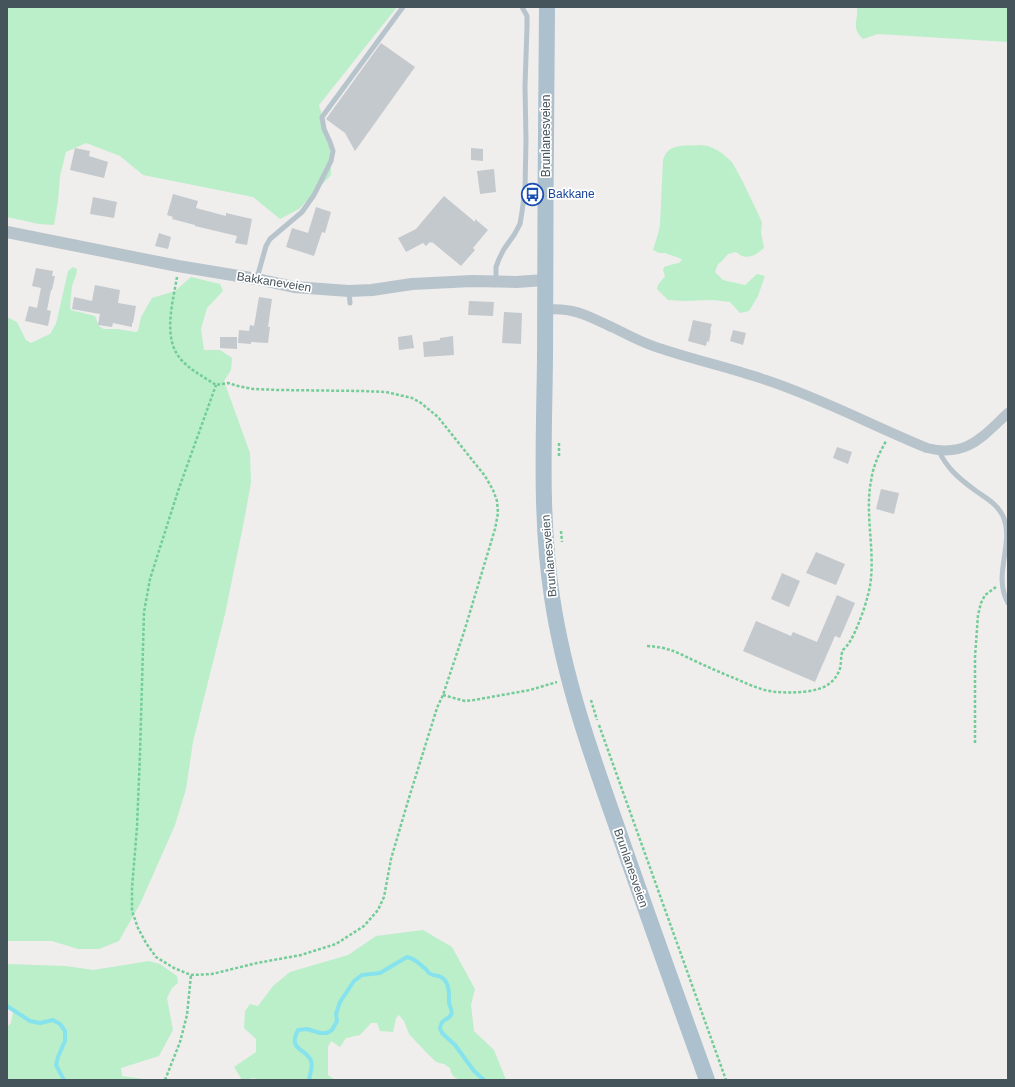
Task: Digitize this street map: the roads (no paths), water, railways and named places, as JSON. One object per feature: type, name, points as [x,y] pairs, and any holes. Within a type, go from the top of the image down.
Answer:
[{"type":"main road","name":"Brunlanesveien","points":[[546,7],[544,479],[547,559],[552,597],[568,678],[596,770],[707,1080]]},
{"type":"street","name":"Bakkaneveien","points":[[7,232],[178,266],[257,279],[350,297],[372,290],[412,284],[545,280]]},
{"type":"street","points":[[545,309],[571,311],[590,316],[651,345],[691,359],[786,387],[927,448],[939,451],[950,451],[974,443],[989,432],[1008,413]]},
{"type":"lane","points":[[257,279],[266,246],[270,239],[302,212],[314,196],[331,161],[333,151],[324,129],[322,117],[403,7]]},
{"type":"lane","points":[[496,282],[496,267],[499,259],[520,224],[525,189],[527,16],[522,7]]},
{"type":"lane","points":[[939,451],[943,461],[949,468],[964,482],[994,504],[1002,516],[1005,523],[1007,538],[1002,572],[1002,584],[1004,595],[1008,603]]},
{"type":"waterway","points":[[309,1080],[312,1063],[309,1057],[296,1046],[295,1037],[298,1030],[307,1029],[320,1033],[327,1033],[332,1030],[337,1021],[336,1014],[340,1002],[354,981],[362,975],[380,973],[407,957],[417,962],[432,975],[441,977],[446,982],[452,1014],[442,1022],[440,1028],[442,1033],[455,1045],[474,1071],[484,1080]]},
{"type":"waterway","points":[[7,1006],[30,1021],[40,1023],[53,1020],[60,1024],[65,1031],[65,1041],[56,1065],[64,1080]]},
{"type":"place","name":"Bakkane","points":[[533,194]]}]
